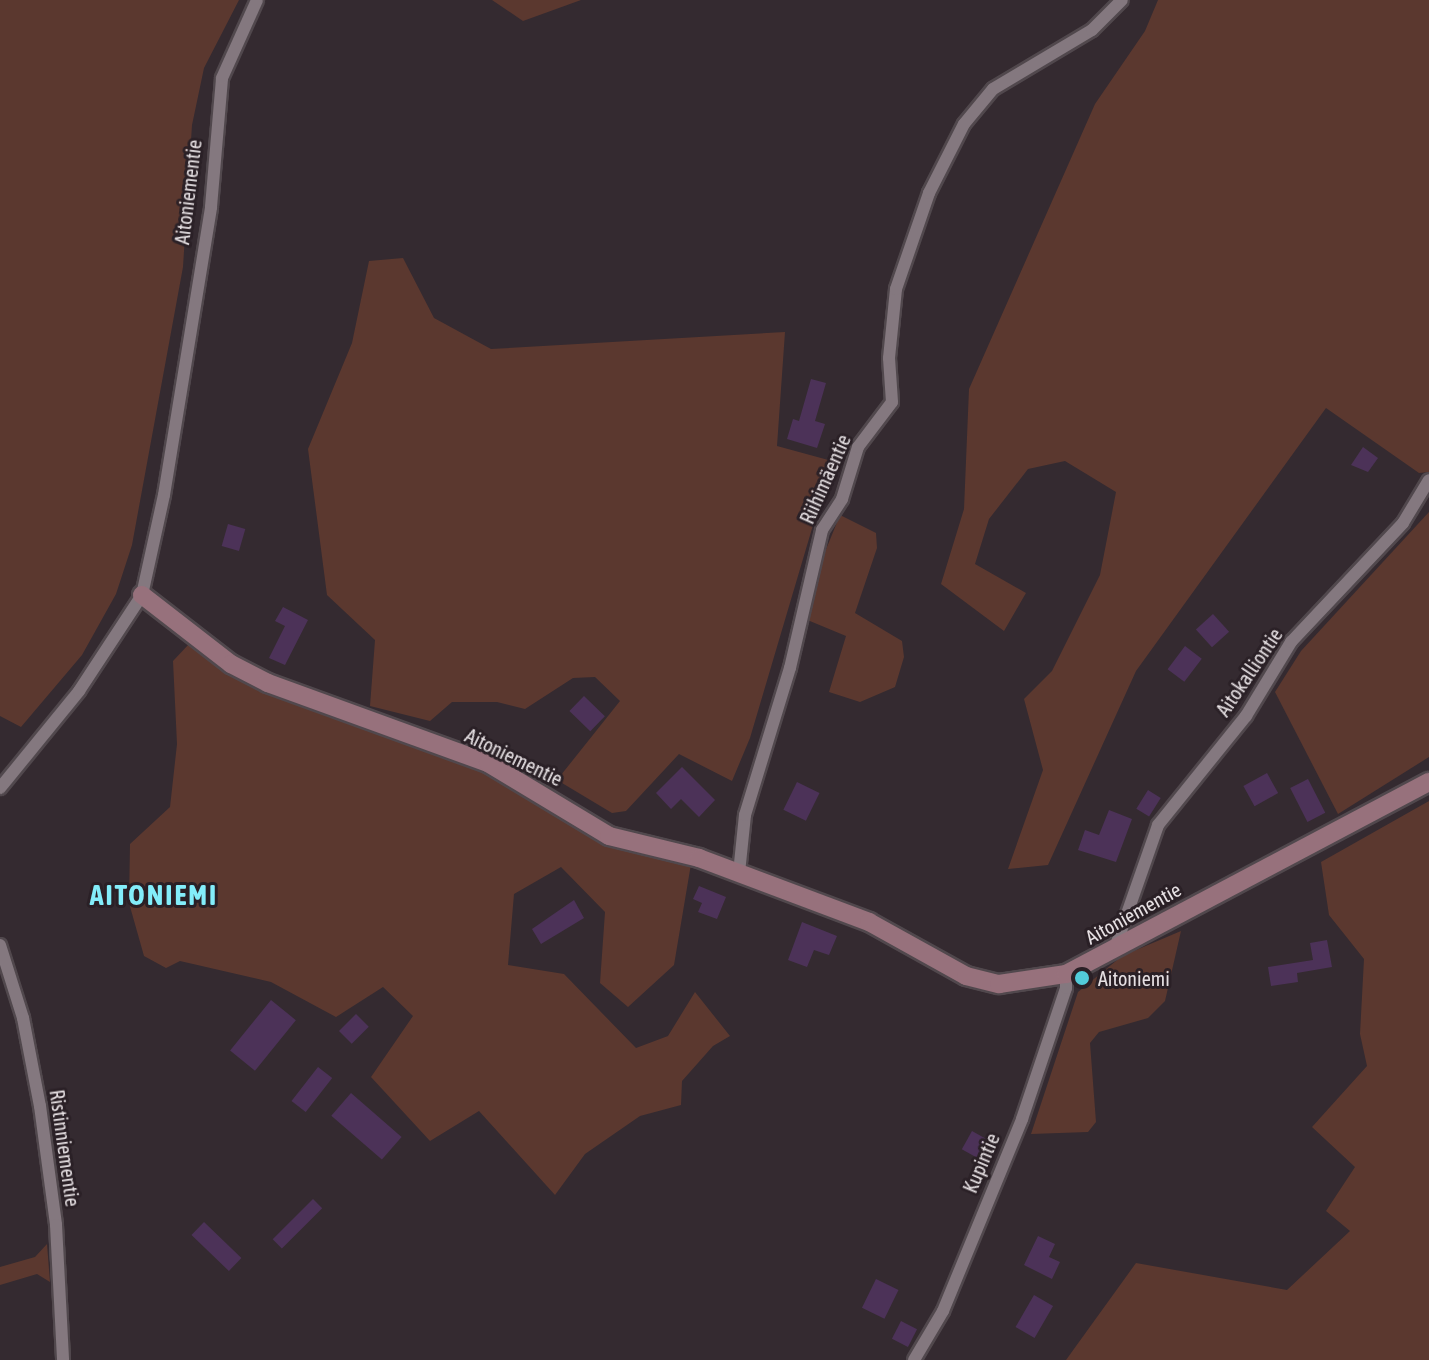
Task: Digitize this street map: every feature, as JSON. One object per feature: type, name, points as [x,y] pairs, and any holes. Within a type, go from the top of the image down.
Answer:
[{"type":"street","name":"Aitoniementie","points":[[257,0],[222,78],[211,207],[164,495],[142,595],[231,664],[268,683],[488,763],[609,836],[739,873],[869,922],[966,976],[999,984],[1066,974],[1429,782]]},
{"type":"street","name":"Riihimäentie","points":[[739,873],[745,815],[790,668],[822,530],[842,499],[858,447],[892,402],[889,358],[896,289],[929,193],[964,124],[993,89],[1092,30],[1122,0]]},
{"type":"street","name":"Aitokalliontie","points":[[1115,948],[1158,825],[1246,716],[1291,642],[1403,523],[1429,480]]},
{"type":"street","points":[[0,788],[79,691],[142,595]]},
{"type":"street","name":"Ristinniementie","points":[[0,945],[26,1029],[40,1106],[59,1255],[63,1360]]},
{"type":"street","name":"Kupintie","points":[[914,1360],[943,1311],[1022,1119],[1066,988],[1066,974]]},
{"type":"shaded area","points":[[0,0],[239,0],[204,68],[192,125],[183,267],[132,545],[116,594],[82,655],[21,727],[0,716]]},
{"type":"shaded area","points":[[492,0],[581,0],[523,21]]},
{"type":"shaded area","points":[[1158,0],[1429,0],[1429,472],[1419,473],[1326,408],[1136,671],[1048,865],[1008,869],[1043,770],[1024,699],[1052,671],[1100,575],[1116,492],[1065,461],[1028,469],[989,519],[975,564],[1026,593],[1004,631],[941,584],[964,509],[969,389],[1095,104],[1145,31]]},
{"type":"shaded area","points":[[403,258],[434,318],[491,349],[785,332],[777,446],[832,461],[750,738],[732,781],[679,754],[626,811],[612,813],[557,780],[620,701],[595,677],[573,678],[525,709],[497,702],[452,702],[430,721],[370,706],[375,640],[327,595],[308,449],[352,343],[369,261]]},
{"type":"shaded area","points":[[1429,512],[1429,757],[1338,814],[1275,692],[1301,651]]},
{"type":"shaded area","points":[[840,515],[876,533],[877,548],[855,613],[902,641],[904,657],[895,687],[860,702],[829,692],[846,636],[805,619],[818,569]]},
{"type":"shaded area","points":[[189,644],[270,695],[486,772],[623,849],[691,864],[674,965],[628,1007],[600,983],[605,912],[561,867],[514,894],[508,965],[564,974],[636,1048],[668,1036],[695,992],[730,1036],[713,1046],[682,1081],[681,1105],[640,1116],[585,1154],[555,1195],[479,1111],[430,1141],[371,1077],[413,1016],[383,987],[336,1017],[271,982],[180,961],[166,968],[144,956],[129,903],[130,844],[170,807],[177,744],[173,661]]},
{"type":"shaded area","points":[[1429,801],[1429,1360],[1066,1360],[1136,1263],[1287,1290],[1350,1231],[1326,1211],[1355,1167],[1312,1127],[1367,1066],[1360,1034],[1364,959],[1329,915],[1321,862]]},
{"type":"shaded area","points":[[1181,931],[1165,1001],[1148,1018],[1099,1032],[1090,1043],[1096,1122],[1088,1132],[1031,1134],[1078,992],[1122,956]]},
{"type":"shaded area","points":[[47,1244],[50,1282],[37,1274],[0,1285],[0,1267],[35,1257]]},
{"type":"building","points":[[811,379],[826,383],[815,421],[825,424],[817,448],[787,439],[793,419],[799,421]]},
{"type":"building","points":[[1363,447],[1378,458],[1368,472],[1351,465]]},
{"type":"building","points":[[228,524],[245,529],[239,551],[222,546]]},
{"type":"building","points":[[283,607],[308,620],[285,665],[269,658],[285,626],[275,621]]},
{"type":"building","points":[[1213,614],[1229,632],[1212,647],[1196,629]]},
{"type":"building","points":[[1185,646],[1202,659],[1184,682],[1168,669]]},
{"type":"building","points":[[584,696],[605,716],[590,731],[569,711]]},
{"type":"building","points":[[682,767],[715,800],[699,817],[681,799],[671,809],[656,793]]},
{"type":"building","points":[[1267,773],[1278,793],[1255,806],[1243,786]]},
{"type":"building","points":[[1308,779],[1325,813],[1307,822],[1290,788]]},
{"type":"building","points":[[797,782],[819,793],[806,821],[783,810]]},
{"type":"building","points":[[1148,790],[1161,798],[1149,817],[1136,809]]},
{"type":"building","points":[[1109,810],[1132,819],[1116,862],[1078,850],[1085,830],[1099,835]]},
{"type":"building","points":[[699,886],[726,897],[717,919],[698,912],[702,903],[693,899]]},
{"type":"building","points":[[574,900],[584,918],[541,944],[532,929]]},
{"type":"building","points":[[802,922],[837,936],[829,955],[814,950],[807,967],[788,960]]},
{"type":"building","points":[[1327,940],[1332,967],[1297,973],[1298,982],[1271,986],[1268,967],[1313,960],[1310,943]]},
{"type":"building","points":[[271,1000],[296,1020],[255,1071],[230,1051]]},
{"type":"building","points":[[356,1014],[369,1027],[352,1044],[339,1031]]},
{"type":"building","points":[[318,1067],[332,1078],[306,1112],[292,1101]]},
{"type":"building","points":[[351,1093],[402,1137],[382,1160],[331,1116]]},
{"type":"building","points":[[972,1131],[990,1141],[980,1160],[962,1149]]},
{"type":"building","points":[[313,1199],[322,1208],[282,1248],[273,1239]]},
{"type":"building","points":[[204,1222],[241,1258],[229,1271],[191,1235]]},
{"type":"building","points":[[1038,1236],[1055,1244],[1049,1257],[1060,1262],[1052,1279],[1024,1265]]},
{"type":"building","points":[[876,1279],[898,1290],[884,1319],[862,1308]]},
{"type":"building","points":[[1034,1295],[1053,1306],[1035,1338],[1016,1327]]},
{"type":"building","points":[[901,1321],[917,1329],[908,1347],[892,1339]]},
{"type":"place","name":"Aitoniemi","points":[[1082,978]]},
{"type":"district","name":"AITONIEMI","points":[[154,895]]}]
